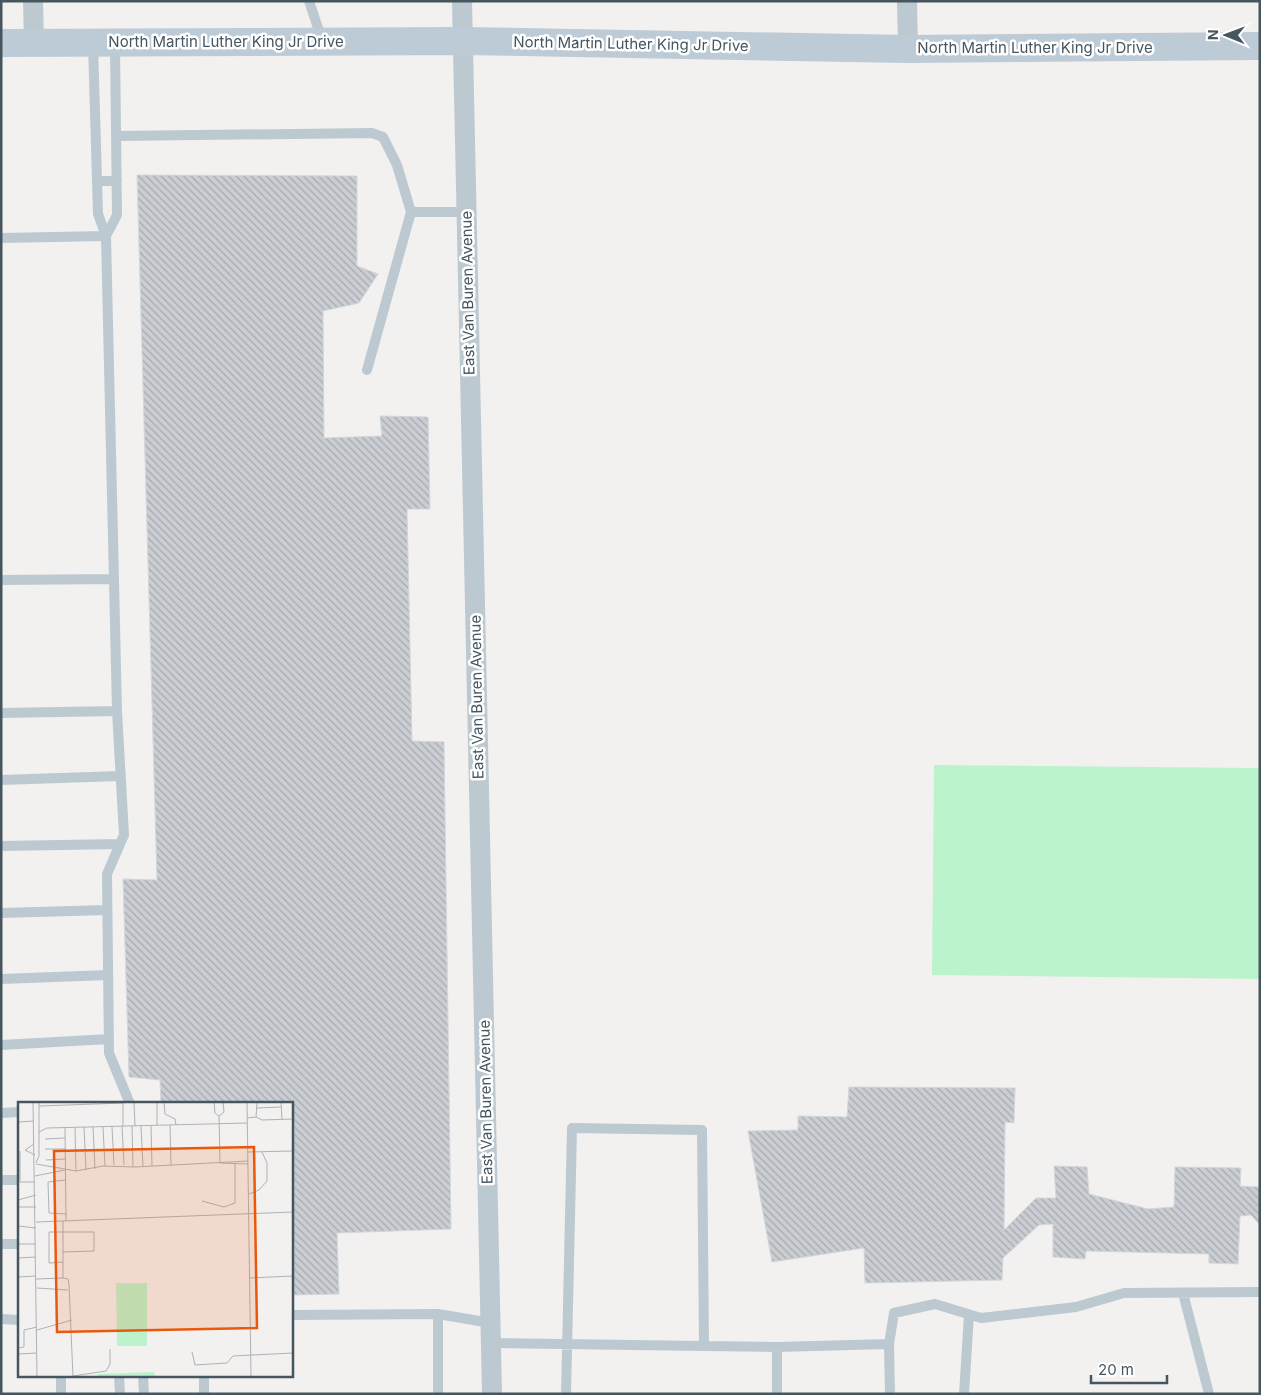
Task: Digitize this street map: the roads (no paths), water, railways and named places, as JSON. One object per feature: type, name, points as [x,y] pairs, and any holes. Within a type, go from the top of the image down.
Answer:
[{"type":"street","points":[[33,1],[34,42]]},
{"type":"street","name":"East Van Buren Avenue","points":[[462,1],[492,1394]]},
{"type":"street","points":[[907,1],[908,49]]},
{"type":"street","name":"North Martin Luther King Jr Drive","points":[[1,42],[463,41],[908,49],[1260,46]]},
{"type":"lane","points":[[309,1],[322,41]]},
{"type":"lane","points":[[104,43],[117,136],[116,215],[106,236]]},
{"type":"lane","points":[[104,43],[97,181],[98,214],[106,236],[117,711],[124,835],[107,874],[108,1040],[109,1053],[129,1102]]},
{"type":"lane","points":[[117,136],[372,132],[383,137],[390,149],[411,212],[367,370]]},
{"type":"lane","points":[[97,181],[117,181]]},
{"type":"lane","points":[[411,212],[466,212]]},
{"type":"lane","points":[[1,238],[106,236]]},
{"type":"lane","points":[[1,580],[114,579]]},
{"type":"lane","points":[[1,713],[117,711]]},
{"type":"lane","points":[[1,780],[120,776]]},
{"type":"lane","points":[[1,846],[120,844]]},
{"type":"lane","points":[[1,913],[107,910]]},
{"type":"lane","points":[[1,979],[108,975]]},
{"type":"lane","points":[[1,1045],[108,1040]]},
{"type":"lane","points":[[1,1113],[18,1112]]},
{"type":"lane","points":[[566,1394],[572,1128],[702,1130],[704,1346]]},
{"type":"lane","points":[[1,1180],[18,1180]]},
{"type":"lane","points":[[1,1244],[18,1244]]},
{"type":"lane","points":[[890,1394],[889,1344],[894,1313],[934,1304],[981,1318],[1076,1307],[1124,1293],[1260,1292]]},
{"type":"lane","points":[[1183,1293],[1209,1394]]},
{"type":"lane","points":[[438,1314],[438,1394]]},
{"type":"lane","points":[[292,1315],[438,1314],[491,1323]]},
{"type":"lane","points":[[964,1394],[969,1314]]},
{"type":"lane","points":[[1,1319],[18,1320]]},
{"type":"lane","points":[[491,1343],[776,1347],[889,1344]]},
{"type":"lane","points":[[776,1347],[777,1394]]},
{"type":"lane","points":[[61,1378],[61,1394]]},
{"type":"lane","points":[[120,1378],[120,1394]]},
{"type":"lane","points":[[143,1378],[144,1394]]},
{"type":"lane","points":[[204,1378],[204,1394]]}]
